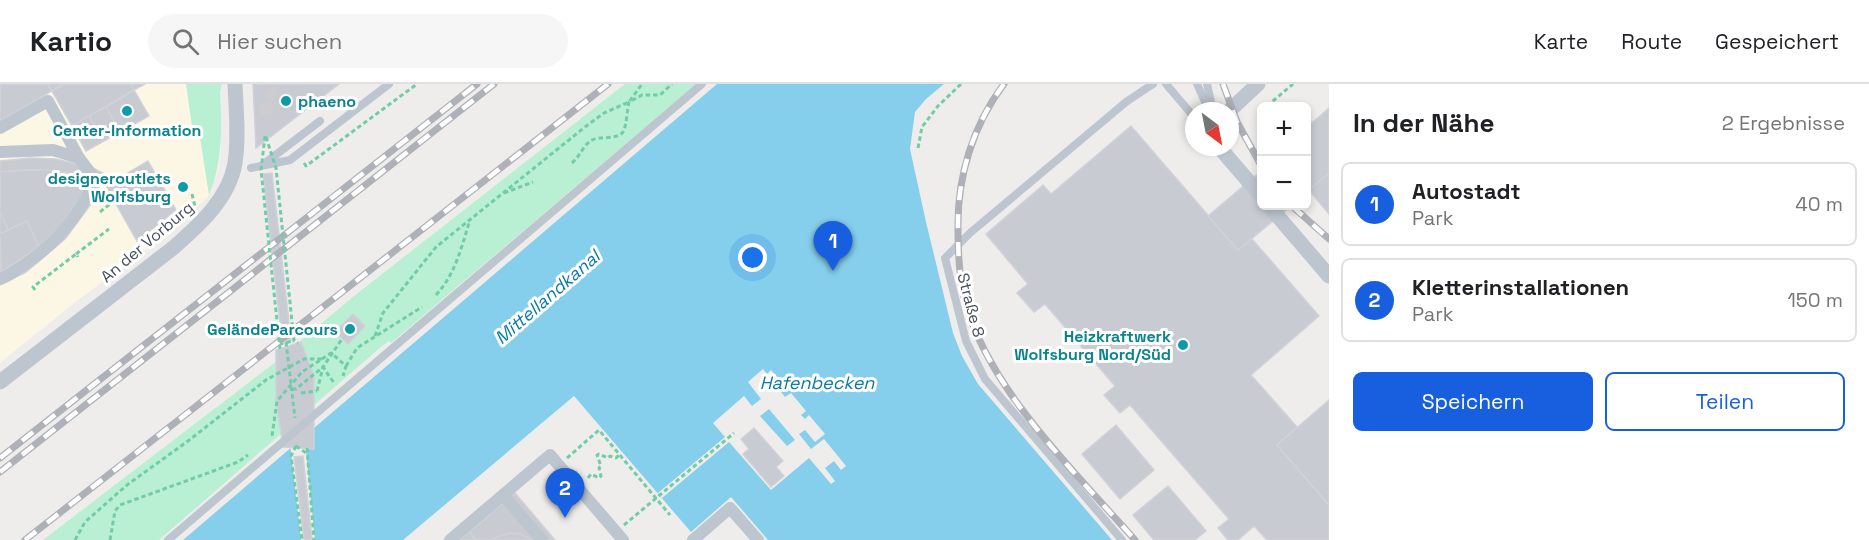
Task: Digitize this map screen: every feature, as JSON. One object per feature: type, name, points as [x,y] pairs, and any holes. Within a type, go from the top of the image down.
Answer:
[{"type":"street","name":"An der Vorburg","points":[[0,382],[173,248],[215,207],[234,165],[237,142],[235,84]]},
{"type":"street","points":[[1239,102],[1258,84]]},
{"type":"street","points":[[0,128],[48,101],[79,158],[94,179],[86,201],[44,256],[0,279]]},
{"type":"street","points":[[0,152],[53,150],[79,158]]},
{"type":"street","points":[[1227,156],[1257,191]]},
{"type":"street","points":[[1272,210],[1329,276]]},
{"type":"street","points":[[450,540],[550,455],[623,540]]},
{"type":"street","points":[[503,495],[542,540]]},
{"type":"street","points":[[693,540],[730,508],[758,540]]},
{"type":"lane","points":[[234,165],[251,168],[290,160],[389,84]]},
{"type":"lane","points":[[168,540],[702,84]]},
{"type":"lane","name":"Straße 8","points":[[1122,540],[985,379],[966,341],[945,258],[970,232],[1126,102],[1153,84]]},
{"type":"lane","points":[[1166,84],[1185,106]]},
{"type":"lane","points":[[1197,84],[1206,102]]},
{"type":"lane","points":[[1207,84],[1210,102]]},
{"type":"lane","points":[[251,168],[268,161],[320,121]]},
{"type":"path","points":[[304,162],[306,166],[417,84]]},
{"type":"path","points":[[572,163],[592,140],[600,137],[616,137],[621,134],[624,130],[629,102],[642,84]]},
{"type":"path","points":[[375,336],[383,313],[436,247],[604,113],[642,95],[660,95],[672,84]]},
{"type":"path","points":[[918,148],[922,127],[938,106],[962,84]]},
{"type":"path","points":[[1272,102],[1293,84]]},
{"type":"path","points":[[279,344],[296,342],[276,168],[265,136],[261,170],[279,344],[280,349]]},
{"type":"path","points":[[499,195],[533,182]]},
{"type":"path","points":[[192,194],[196,209]]},
{"type":"path","points":[[100,212],[110,204]]},
{"type":"path","points":[[435,296],[447,283],[457,265],[471,219]]},
{"type":"path","points":[[35,290],[33,286],[109,229]]},
{"type":"path","points":[[44,256],[54,270]]},
{"type":"path","points":[[340,393],[346,366],[357,348],[429,303]]},
{"type":"path","points":[[301,393],[316,391],[323,367],[342,339]]},
{"type":"path","points":[[286,342],[293,389],[323,367]]},
{"type":"path","points":[[331,353],[346,366]]},
{"type":"path","points":[[272,436],[277,401],[288,385],[302,372],[331,353]]},
{"type":"path","points":[[75,540],[85,522],[127,485],[266,380],[304,359],[322,359]]},
{"type":"path","points":[[323,367],[340,393]]},
{"type":"path","points":[[559,465],[599,430],[670,515]]},
{"type":"path","points":[[627,522],[734,433]]},
{"type":"path","points":[[289,444],[306,451],[314,540]]},
{"type":"path","points":[[296,446],[291,456],[302,540]]},
{"type":"path","points":[[110,540],[115,511],[120,505],[238,462],[256,450]]},
{"type":"path","points":[[589,477],[591,474],[599,478],[601,476],[599,468],[601,465],[597,455],[616,458],[619,455]]},
{"type":"shaded area","points":[[0,84],[222,84],[220,93],[221,150],[218,169],[209,195],[183,222],[78,300],[0,363]]},
{"type":"green space","points":[[186,84],[222,84],[219,157],[209,195],[198,125],[192,126]]},
{"type":"green space","points":[[625,84],[696,84],[391,343],[389,341],[382,346],[159,540],[43,540],[273,364],[354,296]]},
{"type":"water","points":[[717,84],[944,84],[915,112],[910,149],[953,333],[962,356],[978,384],[1112,540],[768,540],[731,497],[691,532],[574,396],[403,540],[183,540]]},
{"type":"pier","points":[[763,369],[767,374],[771,370],[787,388],[781,392],[785,397],[791,393],[806,411],[801,415],[805,419],[809,415],[825,434],[815,442],[805,430],[799,434],[811,449],[824,439],[846,466],[841,470],[834,461],[825,468],[835,481],[831,484],[809,458],[771,490],[729,442],[662,498],[658,493],[725,437],[713,423],[744,396],[752,406],[761,399],[748,382]],"holes":[[[769,409],[795,440],[787,446],[760,416]],[[754,428],[782,461],[776,467],[783,476],[771,486],[743,455],[749,449],[741,439]]]},
{"type":"pier","points":[[304,432],[315,540],[301,540],[290,444]]},
{"type":"building","points":[[0,84],[48,84],[52,91],[0,121]]},
{"type":"building","points":[[48,84],[64,84],[52,91]]},
{"type":"building","points":[[64,84],[131,84],[134,90],[72,126],[52,91]]},
{"type":"building","points":[[131,84],[145,84],[134,90]]},
{"type":"building","name":"phaeno","points":[[253,84],[339,84],[256,148]]},
{"type":"building","name":"Center-Information","points":[[134,90],[149,116],[120,132],[106,107]]},
{"type":"building","points":[[106,107],[120,132],[104,141],[89,116]]},
{"type":"building","points":[[1329,108],[1329,173],[1311,188],[1311,156],[1311,124]]},
{"type":"building","points":[[89,116],[104,141],[86,151],[72,126]]},
{"type":"building","name":"Heizkraftwerk Wolfsburg Nord/Süd","points":[[1131,126],[1238,250],[1252,239],[1319,316],[1251,375],[1297,427],[1277,445],[1329,505],[1329,540],[1267,540],[1254,526],[1238,540],[1228,540],[1218,528],[1229,519],[1130,405],[1120,413],[1104,395],[1115,386],[1045,304],[1034,312],[1017,293],[1028,284],[986,234],[1043,185],[1051,194]]},
{"type":"building","points":[[30,158],[56,159],[93,168],[105,174],[91,204],[65,239],[26,272],[0,285],[0,269],[1,272],[28,256],[50,237],[71,214],[86,189],[80,175],[68,172],[38,170],[0,172],[0,161]]},
{"type":"building","points":[[148,161],[176,210],[137,241],[106,186]]},
{"type":"building","points":[[53,170],[80,175],[86,189],[61,226],[39,247],[27,221],[8,230],[0,212],[0,172]]},
{"type":"building","points":[[272,173],[291,340],[282,341],[263,174]]},
{"type":"building","points":[[1329,173],[1329,214],[1311,192],[1311,188]]},
{"type":"building","points":[[1257,174],[1257,210],[1286,210],[1238,250],[1208,216]]},
{"type":"building","name":"designeroutlets Wolfsburg","points":[[185,184],[186,190],[180,191],[179,185]]},
{"type":"building","points":[[0,212],[8,230],[0,234]]},
{"type":"building","points":[[27,221],[39,247],[1,272],[0,234]]},
{"type":"building","name":"GeländeParcours","points":[[353,314],[365,326],[348,344],[335,332]]},
{"type":"building","points":[[301,342],[314,376],[314,449],[283,447],[276,401],[276,350]]},
{"type":"building","points":[[1329,400],[1329,505],[1277,445]]},
{"type":"building","points":[[1116,425],[1154,470],[1120,499],[1082,454]]},
{"type":"building","points":[[754,428],[783,461],[776,467],[784,476],[771,487],[743,454],[749,449],[741,439]]},
{"type":"building","points":[[303,456],[312,540],[304,540],[294,457]]},
{"type":"building","points":[[1168,486],[1206,531],[1195,540],[1154,540],[1133,515]]},
{"type":"building","points":[[515,493],[555,540],[476,540],[469,532]]},
{"type":"building","points":[[469,532],[476,540],[460,540]]},
{"type":"building","points":[[509,533],[520,534],[532,540],[489,540]]},
{"type":"tunnel","points":[[267,115],[266,102],[279,84]]},
{"type":"railway","points":[[0,458],[477,84]]},
{"type":"railway","points":[[0,472],[494,84]]},
{"type":"railway","points":[[25,540],[608,84]]},
{"type":"railway","points":[[1004,84],[976,134],[960,190],[958,247],[965,301],[977,334],[993,366],[1014,398],[1061,458],[1135,540]]},
{"type":"railway","points":[[1223,84],[1237,122],[1257,158]]},
{"type":"railway","points":[[1296,210],[1329,239]]},
{"type":"place","name":"phaeno","points":[[286,101]]},
{"type":"place","name":"Center-Information","points":[[127,111]]},
{"type":"place","name":"designeroutlets Wolfsburg","points":[[183,187]]},
{"type":"place","name":"Autostadt","points":[[833,271]]},
{"type":"place","name":"GeländeParcours","points":[[350,329]]},
{"type":"place","name":"Heizkraftwerk Wolfsburg Nord/Süd","points":[[1183,345]]},
{"type":"place","name":"Kletterinstallationen","points":[[565,518]]},
{"type":"water label","name":"Mittellandkanal","points":[[547,297]]},
{"type":"water label","name":"Hafenbecken","points":[[817,382]]}]
